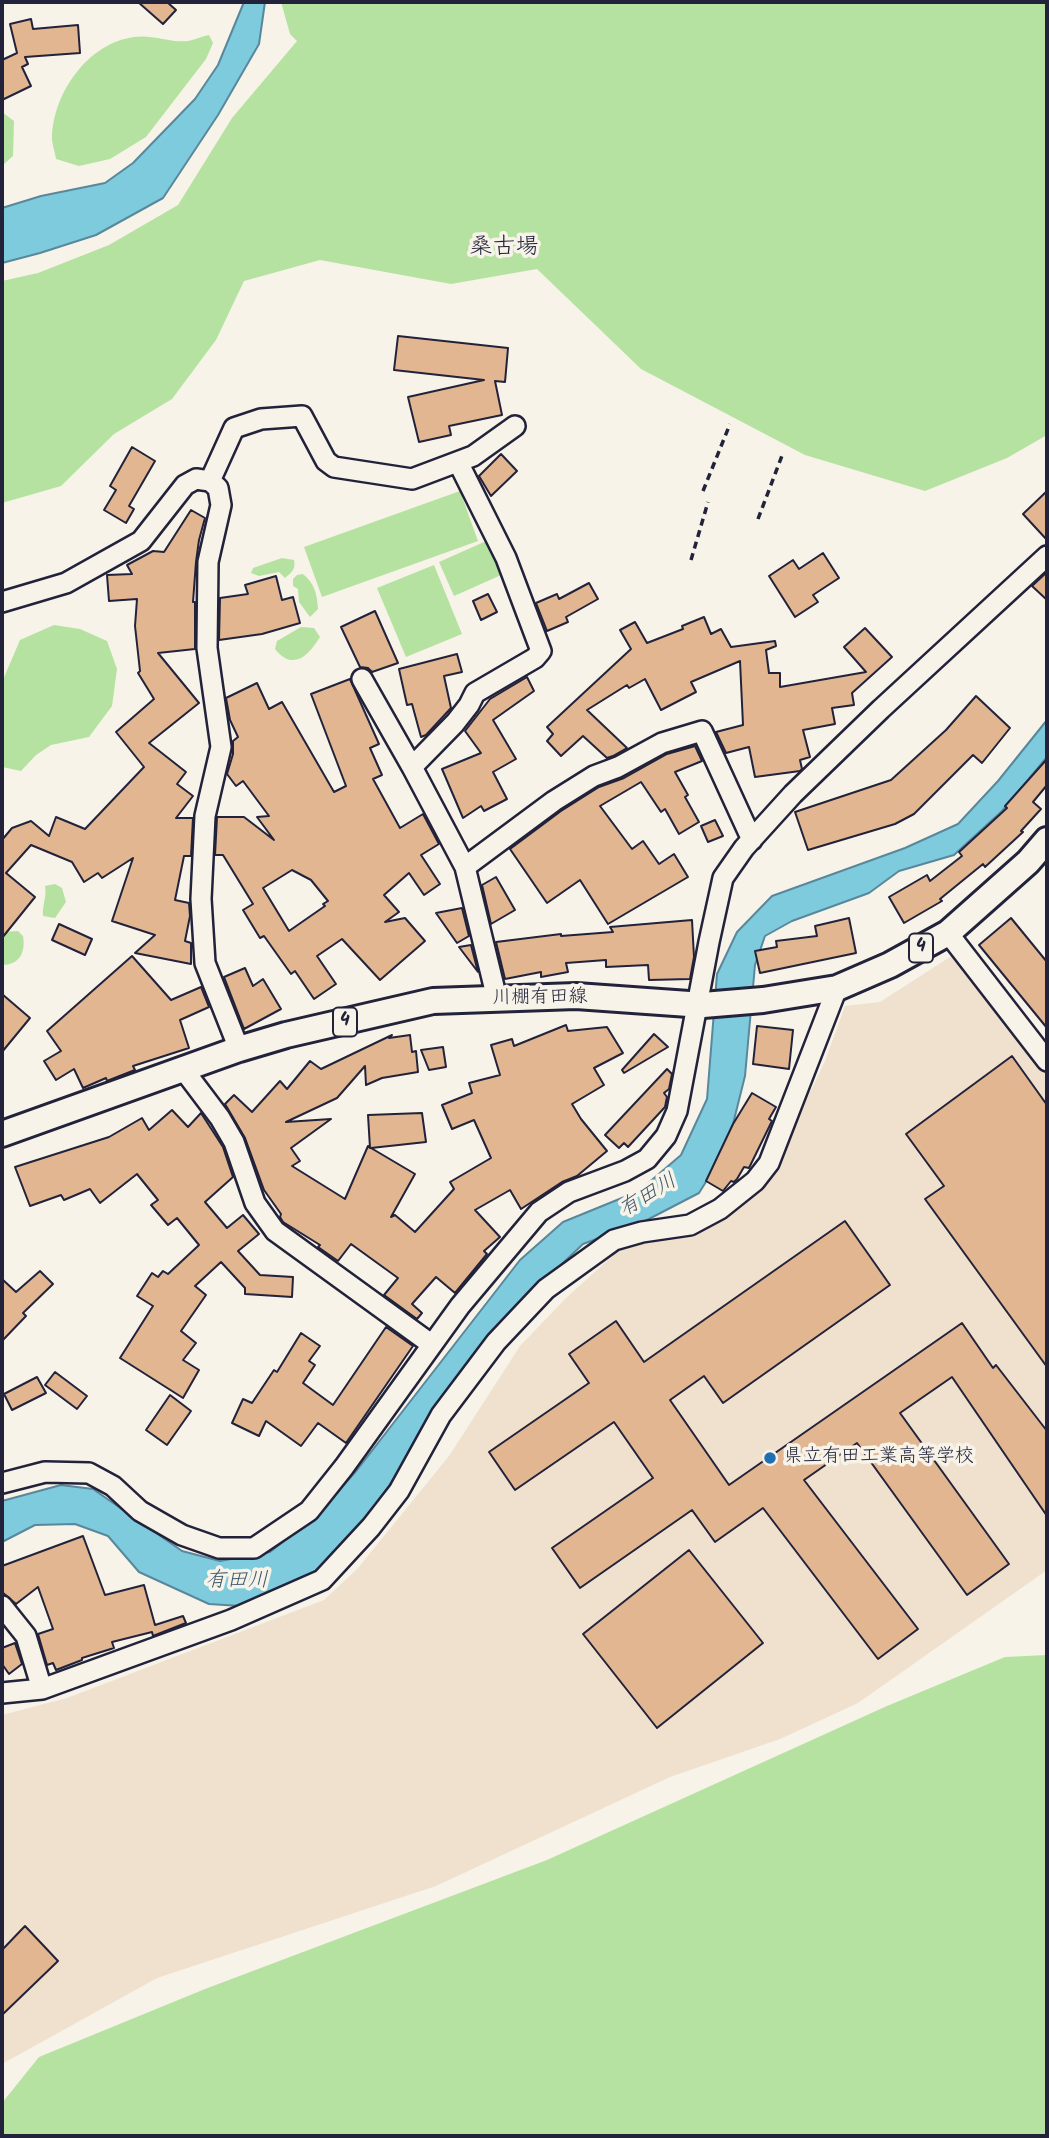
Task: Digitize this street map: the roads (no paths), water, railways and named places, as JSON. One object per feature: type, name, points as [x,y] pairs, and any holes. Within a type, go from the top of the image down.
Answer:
[{"type":"main road","name":"川棚有田線","points":[[2,1134],[239,1049],[286,1035],[433,1001],[576,996],[700,1005],[763,1000],[837,988],[890,965],[948,933],[1028,862],[1047,840]]},
{"type":"street","points":[[210,481],[234,428],[261,419],[302,416],[326,461],[334,467],[412,479],[472,456],[515,426]]},
{"type":"street","points":[[412,767],[455,723],[475,693],[535,659],[541,650],[506,558],[458,462]]},
{"type":"street","points":[[2,603],[66,583],[141,541],[185,485],[196,479],[210,481],[218,488],[221,505],[208,562],[207,648],[221,747],[205,816],[201,899],[205,963],[239,1049]]},
{"type":"street","points":[[2,1483],[45,1472],[89,1473],[113,1486],[140,1511],[182,1535],[219,1548],[254,1548],[309,1511],[460,1306],[539,1212],[569,1192],[625,1171],[647,1159],[666,1136],[677,1111],[723,878],[752,840],[793,794],[881,709],[1047,556]]},
{"type":"street","points":[[362,679],[465,867],[497,999]]},
{"type":"street","points":[[465,867],[554,801],[594,776],[662,743],[702,731],[752,840]]},
{"type":"street","points":[[948,933],[1047,1061]]},
{"type":"street","points":[[2,1693],[42,1689],[231,1620],[322,1580],[399,1492],[441,1415],[496,1342],[546,1289],[614,1240],[690,1224],[720,1209],[755,1181],[769,1163],[837,988]]},
{"type":"street","points":[[183,1069],[196,1083],[225,1126],[234,1142],[255,1203],[275,1231],[431,1344]]},
{"type":"street","points":[[2,1606],[26,1636],[42,1689]]},
{"type":"water","points":[[244,2],[265,2],[259,44],[218,115],[163,198],[96,235],[2,263],[2,208],[41,196],[105,183],[133,163],[195,99],[218,65]]},
{"type":"water","name":"有田川","points":[[1047,720],[1047,757],[1002,811],[954,855],[899,871],[869,893],[792,921],[765,936],[755,965],[745,1076],[727,1148],[699,1193],[645,1221],[583,1244],[500,1323],[367,1518],[331,1564],[240,1606],[209,1604],[139,1572],[108,1536],[75,1524],[35,1525],[2,1542],[2,1501],[61,1485],[93,1489],[182,1551],[220,1561],[270,1552],[318,1514],[357,1470],[520,1260],[563,1222],[639,1191],[681,1155],[707,1099],[717,974],[737,932],[772,896],[905,848],[958,824],[998,781]]},
{"type":"place","name":"県立有田工業高等学校","points":[[770,1458]]},
{"type":"district","name":"桑古場","points":[[504,249]]}]
